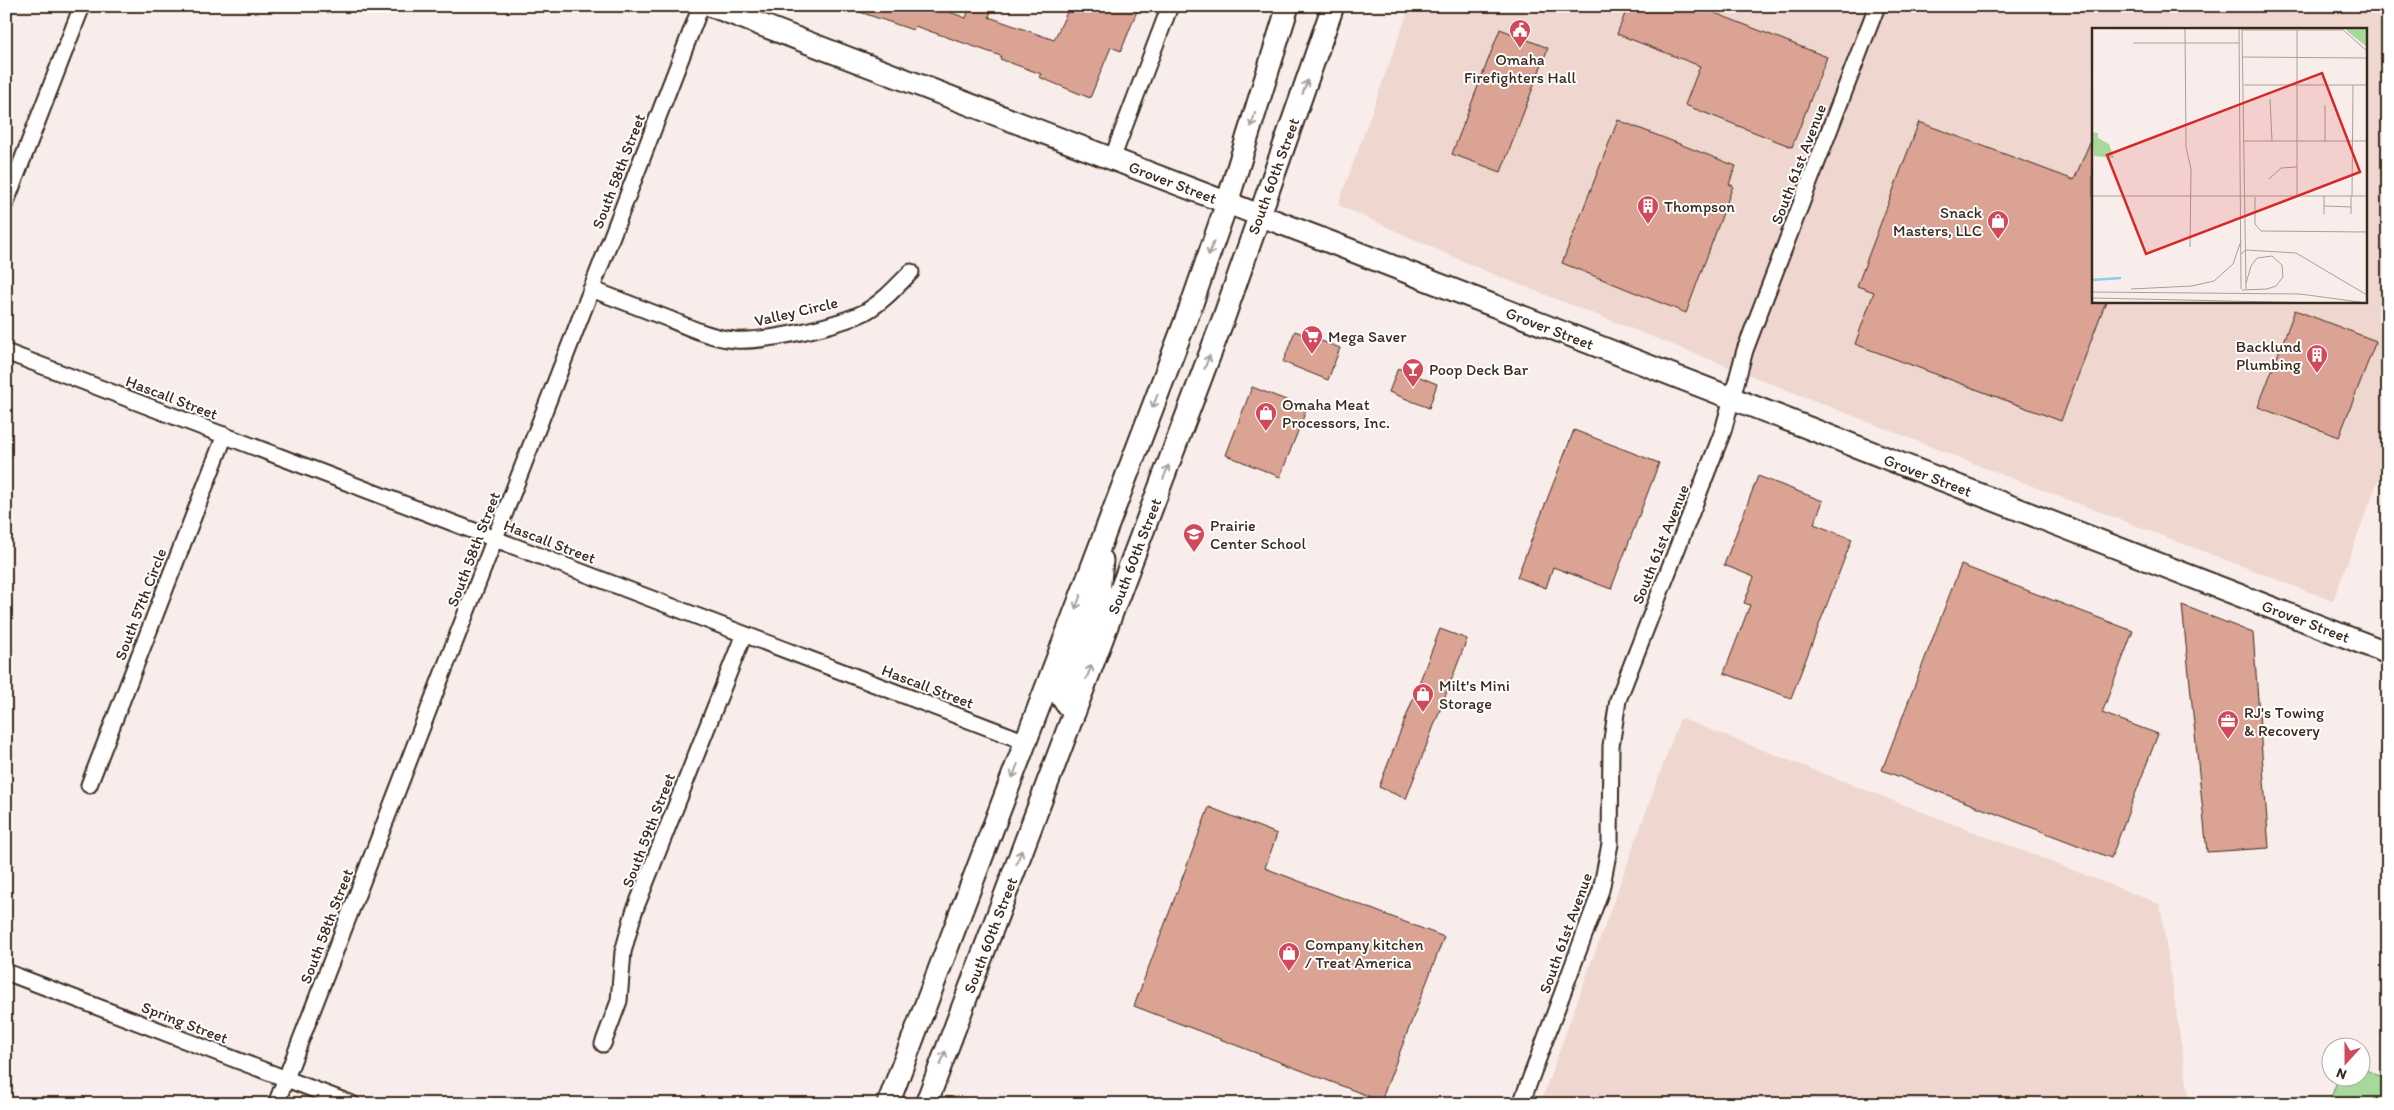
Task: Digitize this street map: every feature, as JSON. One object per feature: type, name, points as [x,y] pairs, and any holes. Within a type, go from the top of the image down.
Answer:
[{"type":"main road","name":"Grover Street","points":[[712,6],[1259,215],[2388,653]]},
{"type":"main road","name":"South 60th Street","points":[[888,1104],[1190,309],[1227,203],[1288,6]]},
{"type":"main road","name":"South 60th Street","points":[[926,1104],[1187,415],[1333,6]]},
{"type":"main road","points":[[1075,709],[1067,705],[1062,698],[1063,690],[1099,593],[1104,535]]},
{"type":"street","points":[[6,202],[82,6]]},
{"type":"street","name":"South 58th Street","points":[[276,1104],[701,6]]},
{"type":"street","points":[[1112,159],[1170,6]]},
{"type":"street","name":"South 61st Avenue","points":[[1520,1104],[1601,890],[1606,870],[1611,820],[1611,746],[1618,700],[1723,431],[1745,350],[1877,6]]},
{"type":"street","name":"Valley Circle","points":[[591,289],[713,335],[735,340],[753,340],[778,337],[817,328],[864,312],[882,300],[911,272]]},
{"type":"street","name":"Hascall Street","points":[[6,352],[1026,742]]},
{"type":"street","name":"South 57th Circle","points":[[89,785],[224,436]]},
{"type":"street","name":"South 59th Street","points":[[604,1044],[619,1001],[623,952],[634,912],[744,634]]},
{"type":"street","name":"Spring Street","points":[[6,972],[352,1104]]},
{"type":"shaded area","points":[[1410,6],[2388,6],[2388,454],[2333,601],[1998,473],[1485,271],[1338,205]]},
{"type":"shaded area","points":[[1680,718],[2160,904],[2190,1104],[1540,1104]]},
{"type":"green space","points":[[2372,1073],[2388,1080],[2388,1104],[2329,1104],[2335,1088],[2372,1088]]},
{"type":"building","points":[[852,6],[933,6],[966,18],[970,6],[976,6],[991,11],[989,17],[1054,40],[1070,6],[1139,6],[1121,51],[1111,47],[1090,98],[1039,77],[1041,74],[1000,59],[1001,56],[915,26],[913,30],[851,9]]},
{"type":"building","points":[[1628,6],[1697,6],[1827,57],[1792,147],[1685,105],[1700,66],[1617,34]]},
{"type":"building","points":[[1500,29],[1548,48],[1501,172],[1452,154]]},
{"type":"building","name":"Thompson","points":[[1618,120],[1736,166],[1729,184],[1733,186],[1686,313],[1562,263]]},
{"type":"building","points":[[1919,122],[2074,180],[2092,137],[2092,302],[2106,302],[2061,421],[1855,344],[1874,292],[1857,286]]},
{"type":"building","name":"Backlund Plumbing","points":[[2295,310],[2376,341],[2339,437],[2258,407]]},
{"type":"building","name":"Mega Saver","points":[[1295,331],[1340,348],[1328,380],[1283,362]]},
{"type":"building","name":"Poop Deck Bar","points":[[1398,368],[1437,384],[1429,408],[1389,392]]},
{"type":"building","name":"Omaha Meat Processors, Inc.","points":[[1252,387],[1307,408],[1280,477],[1226,455]]},
{"type":"building","points":[[1574,430],[1659,463],[1611,589],[1553,567],[1546,588],[1517,577]]},
{"type":"building","points":[[1758,476],[1823,501],[1814,524],[1852,539],[1791,698],[1724,673],[1750,605],[1744,603],[1754,577],[1724,565]]},
{"type":"building","points":[[1961,565],[2133,631],[2102,713],[2158,734],[2111,858],[1882,770]]},
{"type":"building","name":"RJ's Towing & Recovery","points":[[2182,605],[2253,633],[2269,848],[2207,852]]},
{"type":"building","name":"Milt's Mini Storage","points":[[1440,629],[1467,639],[1406,799],[1379,787]]},
{"type":"building","name":"Company kitchen / Treat America","points":[[1209,807],[1277,834],[1265,868],[1444,937],[1381,1101],[1134,1006]]},
{"type":"place","name":"Omaha Firefighters Hall","points":[[1520,49]]},
{"type":"place","name":"Thompson","points":[[1648,225]]},
{"type":"place","name":"Snack Masters, LLC","points":[[1998,240]]},
{"type":"place","name":"Mega Saver","points":[[1312,355]]},
{"type":"place","name":"Backlund Plumbing","points":[[2317,374]]},
{"type":"place","name":"Poop Deck Bar","points":[[1413,388]]},
{"type":"place","name":"Omaha Meat Processors, Inc.","points":[[1266,432]]},
{"type":"place","name":"Prairie Center School","points":[[1194,553]]},
{"type":"place","name":"Milt's Mini Storage","points":[[1423,713]]},
{"type":"place","name":"RJ's Towing & Recovery","points":[[2228,740]]},
{"type":"place","name":"Company kitchen / Treat America","points":[[1289,972]]}]
